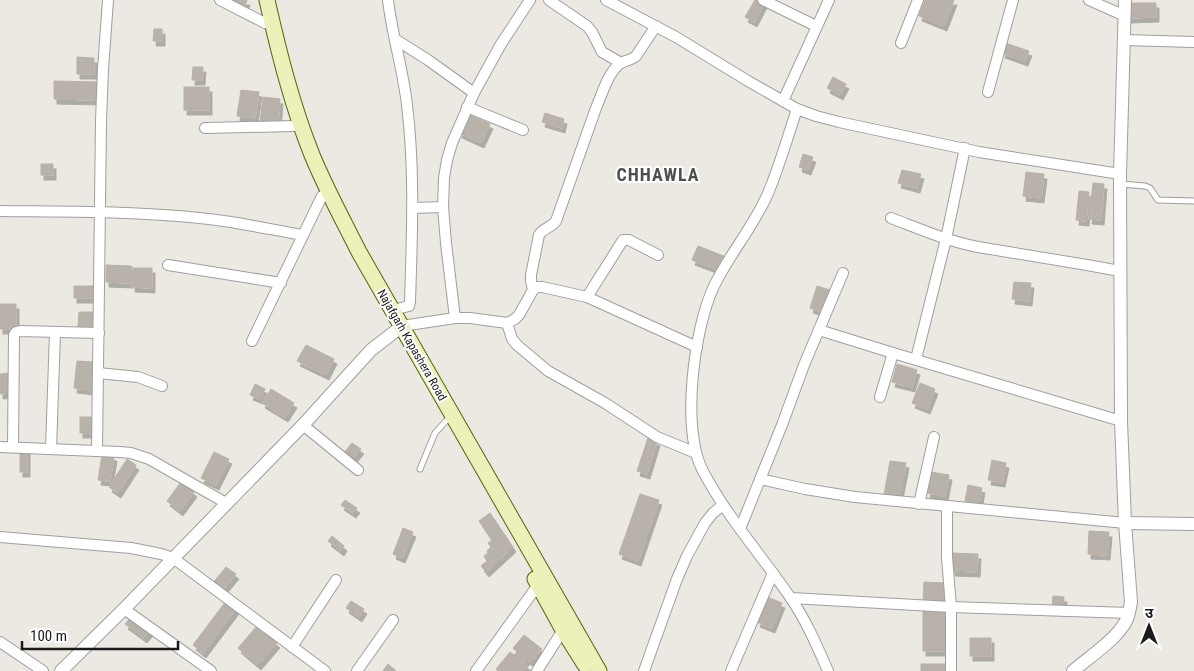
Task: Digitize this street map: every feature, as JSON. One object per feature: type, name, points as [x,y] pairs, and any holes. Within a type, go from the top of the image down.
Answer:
[{"type":"main road","points":[[260,0],[283,93],[305,158],[322,196],[365,277],[398,328],[446,422],[588,671]]},
{"type":"main road","name":"Najafgarh Kapashera Road","points":[[267,0],[291,94],[311,153],[326,187],[359,252],[394,310],[398,328],[600,671]]},
{"type":"street","points":[[97,451],[99,212],[102,98],[108,0]]},
{"type":"street","points":[[220,0],[266,23]]},
{"type":"street","points":[[388,0],[409,121],[412,208],[410,302],[409,306],[394,310]]},
{"type":"street","points":[[454,318],[443,207],[447,160],[452,143],[474,93],[501,44],[530,0]]},
{"type":"street","points":[[548,0],[582,22],[592,32],[602,52],[621,63]]},
{"type":"street","points":[[606,0],[676,37],[797,109],[816,116],[1120,179]]},
{"type":"street","points":[[763,0],[816,26]]},
{"type":"street","points":[[783,101],[829,0]]},
{"type":"street","points":[[901,43],[918,0]]},
{"type":"street","points":[[988,92],[1013,0]]},
{"type":"street","points":[[1089,0],[1125,16]]},
{"type":"street","points":[[1073,671],[1106,643],[1125,623],[1131,602],[1125,523],[1121,422],[1120,179],[1125,0]]},
{"type":"street","points":[[533,290],[530,275],[539,235],[544,228],[556,221],[596,108],[611,74],[621,63],[636,56],[656,26]]},
{"type":"street","points":[[395,39],[474,93]]},
{"type":"street","points":[[1124,40],[1194,42]]},
{"type":"street","points":[[467,107],[524,130]]},
{"type":"street","points":[[797,109],[769,191],[711,294],[702,321],[697,347],[692,400],[692,424],[696,453],[703,472],[723,505],[791,598],[815,641],[828,671]]},
{"type":"street","points":[[205,128],[294,126]]},
{"type":"street","points":[[916,359],[946,239],[964,148]]},
{"type":"street","points":[[252,341],[322,196]]},
{"type":"street","points":[[412,208],[443,207]]},
{"type":"street","points":[[0,211],[99,212],[166,216],[231,222],[302,236]]},
{"type":"street","points":[[891,218],[946,239],[978,247],[1120,271]]},
{"type":"street","points":[[587,297],[623,240],[629,240],[658,255]]},
{"type":"street","points":[[168,265],[281,284]]},
{"type":"street","points":[[740,529],[842,273]]},
{"type":"street","points":[[61,671],[303,425],[371,350],[398,328],[454,318],[481,319],[507,323],[520,315],[533,290],[537,287],[542,287],[587,297],[697,347]]},
{"type":"street","points":[[507,323],[512,339],[517,345],[548,371],[605,403],[657,437],[696,453]]},
{"type":"street","points":[[819,330],[1121,422]]},
{"type":"street","points":[[12,447],[15,333],[20,331],[99,333]]},
{"type":"street","points":[[51,449],[55,332]]},
{"type":"street","points":[[880,397],[893,353]]},
{"type":"street","points":[[98,373],[138,377],[162,386]]},
{"type":"street","points":[[303,425],[358,470]]},
{"type":"street","points":[[919,504],[934,437]]},
{"type":"street","points":[[0,447],[131,453],[149,459],[226,503]]},
{"type":"street","points":[[760,479],[855,498],[1125,523],[1194,524]]},
{"type":"street","points":[[644,671],[687,556],[705,523],[723,505]]},
{"type":"street","points":[[947,506],[947,557],[951,607],[951,671]]},
{"type":"street","points":[[0,537],[131,548],[173,558],[325,671]]},
{"type":"street","points":[[731,671],[772,573]]},
{"type":"street","points":[[292,647],[336,580]]},
{"type":"street","points":[[476,671],[538,585]]},
{"type":"street","points":[[791,598],[951,607],[1129,613]]},
{"type":"street","points":[[124,609],[211,671]]},
{"type":"street","points":[[358,671],[394,620]]},
{"type":"street","points":[[537,671],[563,630]]},
{"type":"street","points":[[0,642],[43,671]]},
{"type":"lane","points":[[1120,179],[1150,188],[1158,200],[1194,200]]},
{"type":"lane","points":[[420,469],[435,433],[446,422]]},
{"type":"building","points":[[225,0],[247,0],[244,9]]},
{"type":"building","points":[[755,0],[764,3],[754,22],[745,17]]},
{"type":"building","points":[[925,0],[954,0],[944,26],[919,16]]},
{"type":"building","points":[[1128,3],[1156,3],[1156,17],[1128,18]]},
{"type":"building","points":[[154,29],[162,29],[162,41],[153,41]]},
{"type":"building","points":[[1005,43],[1029,51],[1025,61],[1002,53]]},
{"type":"building","points":[[77,57],[94,58],[94,74],[77,74]]},
{"type":"building","points":[[193,67],[203,67],[202,80],[192,80]]},
{"type":"building","points":[[833,77],[846,84],[840,95],[827,88]]},
{"type":"building","points":[[54,81],[97,82],[97,100],[54,99]]},
{"type":"building","points":[[184,87],[209,87],[209,110],[184,110]]},
{"type":"building","points":[[241,90],[259,92],[255,118],[237,116]]},
{"type":"building","points":[[263,97],[280,99],[278,124],[260,122]]},
{"type":"building","points":[[545,113],[564,119],[562,128],[542,122]]},
{"type":"building","points":[[468,114],[490,124],[481,143],[459,133]]},
{"type":"building","points":[[803,154],[813,157],[808,170],[799,167]]},
{"type":"building","points":[[41,164],[53,164],[53,175],[41,175]]},
{"type":"building","points":[[902,170],[921,174],[917,188],[898,183]]},
{"type":"building","points":[[1026,172],[1044,174],[1041,198],[1023,196]]},
{"type":"building","points":[[1093,183],[1104,184],[1101,220],[1089,219]]},
{"type":"building","points":[[1079,191],[1089,192],[1086,221],[1076,220]]},
{"type":"building","points":[[698,246],[726,257],[721,271],[692,260]]},
{"type":"building","points":[[106,265],[132,266],[131,283],[106,282]]},
{"type":"building","points":[[133,268],[152,268],[152,288],[132,287]]},
{"type":"building","points":[[1014,282],[1031,283],[1029,301],[1012,299]]},
{"type":"building","points":[[74,286],[97,286],[97,298],[74,298]]},
{"type":"building","points":[[817,286],[830,290],[823,312],[810,308]]},
{"type":"building","points":[[0,304],[16,304],[16,329],[0,329]]},
{"type":"building","points":[[79,312],[98,312],[97,327],[78,327]]},
{"type":"building","points":[[306,345],[334,359],[326,375],[297,361]]},
{"type":"building","points":[[77,361],[93,362],[91,390],[74,388]]},
{"type":"building","points":[[897,364],[917,370],[912,387],[892,382]]},
{"type":"building","points":[[9,373],[10,393],[0,394],[0,374]]},
{"type":"building","points":[[920,383],[935,389],[927,409],[912,403]]},
{"type":"building","points":[[255,384],[265,389],[260,399],[250,395]]},
{"type":"building","points":[[271,389],[294,403],[285,417],[262,403]]},
{"type":"building","points":[[80,417],[93,417],[93,433],[80,433]]},
{"type":"building","points":[[648,438],[657,441],[647,474],[637,471]]},
{"type":"building","points":[[352,443],[361,449],[352,460],[343,454]]},
{"type":"building","points":[[20,449],[27,449],[27,472],[20,472]]},
{"type":"building","points":[[214,452],[229,459],[216,485],[201,478]]},
{"type":"building","points":[[102,455],[114,456],[110,481],[98,480]]},
{"type":"building","points":[[127,459],[136,465],[118,493],[109,487]]},
{"type":"building","points":[[992,460],[1006,463],[1002,482],[988,480]]},
{"type":"building","points":[[890,461],[906,463],[899,499],[884,495]]},
{"type":"building","points":[[931,472],[949,475],[945,496],[927,493]]},
{"type":"building","points":[[181,482],[194,492],[180,511],[167,501]]},
{"type":"building","points":[[968,485],[982,488],[979,504],[965,501]]},
{"type":"building","points":[[640,494],[659,500],[638,561],[619,554]]},
{"type":"building","points":[[345,500],[357,508],[353,513],[341,505]]},
{"type":"building","points":[[490,513],[513,547],[486,572],[481,566],[487,561],[484,556],[491,547],[488,543],[492,540],[479,521]]},
{"type":"building","points":[[403,528],[413,532],[402,558],[393,554]]},
{"type":"building","points":[[1089,531],[1109,532],[1107,555],[1088,554]]},
{"type":"building","points":[[332,536],[344,546],[341,551],[328,541]]},
{"type":"building","points":[[952,553],[978,554],[977,572],[952,571]]},
{"type":"building","points":[[226,567],[236,574],[222,591],[212,584]]},
{"type":"building","points":[[924,582],[944,583],[944,602],[923,601]]},
{"type":"building","points":[[1053,596],[1064,597],[1063,609],[1052,608]]},
{"type":"building","points":[[767,597],[782,603],[772,628],[757,622]]},
{"type":"building","points":[[226,601],[236,609],[203,653],[193,645]]},
{"type":"building","points":[[351,601],[364,609],[359,617],[346,608]]},
{"type":"building","points":[[923,611],[949,612],[949,651],[923,651]]},
{"type":"building","points":[[131,617],[150,631],[144,638],[125,624]]},
{"type":"building","points":[[257,626],[277,643],[258,665],[238,648]]},
{"type":"building","points":[[524,635],[542,649],[531,662],[527,659],[524,663],[528,666],[524,671],[498,671],[496,669],[510,652],[514,655],[517,652],[513,648]]},
{"type":"building","points":[[970,638],[991,638],[991,656],[970,656]]},
{"type":"building","points":[[388,664],[396,671],[383,671]]},
{"type":"building","points":[[921,664],[949,664],[949,671],[921,671]]},
{"type":"district","name":"CHHAWLA","points":[[658,174]]}]
